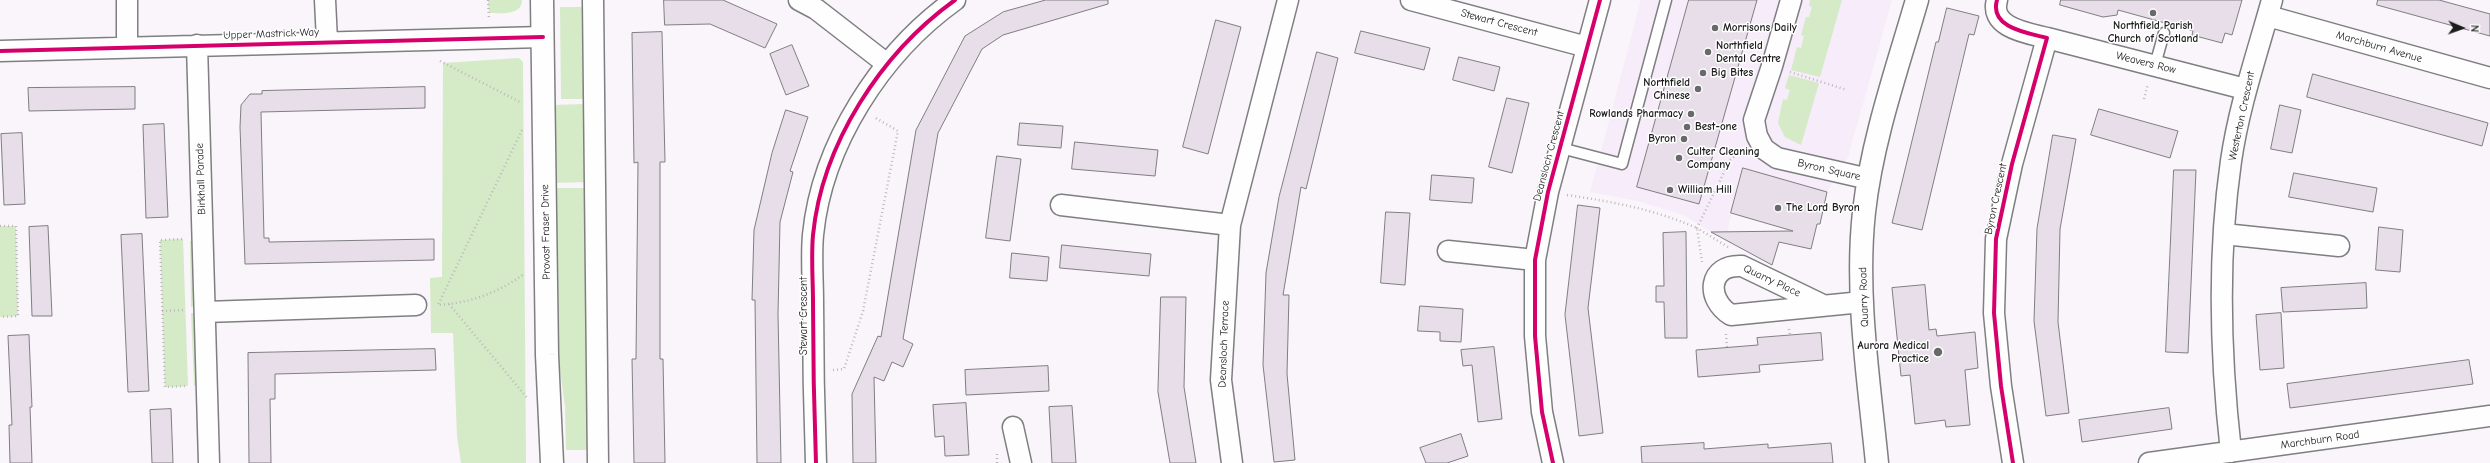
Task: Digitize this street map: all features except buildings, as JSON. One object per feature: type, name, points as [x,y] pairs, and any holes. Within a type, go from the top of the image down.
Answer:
[{"type":"street","points":[[127,0],[127,47]]},
{"type":"street","points":[[325,0],[327,41]]},
{"type":"street","name":"Provost Fraser Drive","points":[[542,0],[547,355],[552,463]]},
{"type":"street","points":[[593,0],[598,463]]},
{"type":"street","points":[[800,0],[816,9],[887,64]]},
{"type":"street","name":"Stewart Crescent","points":[[816,463],[813,371],[813,236],[821,196],[833,156],[857,108],[887,64],[935,14],[955,0]]},
{"type":"street","name":"Deansloch Terrace","points":[[1232,463],[1221,380],[1230,225],[1288,0]]},
{"type":"street","name":"Stewart Crescent","points":[[1411,0],[1587,47]]},
{"type":"street","name":"Deansloch Crescent","points":[[1553,463],[1542,412],[1535,336],[1535,260],[1548,192],[1600,0]]},
{"type":"street","name":"Byron Square","points":[[1791,0],[1772,66],[1754,120],[1757,136],[1764,149],[1777,158],[1869,179],[1880,133],[1917,0]]},
{"type":"street","points":[[1997,0],[1995,6],[2002,22],[2016,30],[2047,38]]},
{"type":"street","name":"Marchburn Avenue","points":[[2270,8],[2490,78]]},
{"type":"street","name":"Westerton Crescent","points":[[2231,452],[2225,397],[2221,306],[2224,234],[2231,161],[2245,89],[2270,8]]},
{"type":"street","name":"Upper Mastrick Way","points":[[0,51],[327,41],[543,37]]},
{"type":"street","name":"Weavers Row","points":[[2047,38],[2245,89]]},
{"type":"street","name":"Byron Crescent","points":[[2012,463],[2001,386],[1994,313],[1996,239],[2012,164],[2047,38]]},
{"type":"street","name":"Birkhall Parade","points":[[197,45],[197,311],[209,463]]},
{"type":"street","name":"Quarry Road","points":[[1869,179],[1864,213],[1862,302],[1877,463]]},
{"type":"street","points":[[1061,205],[1230,225]]},
{"type":"street","points":[[2224,234],[2339,246]]},
{"type":"street","points":[[1448,251],[1535,260]]},
{"type":"street","name":"Quarry Place","points":[[1823,305],[1742,266],[1728,267],[1717,276],[1714,282],[1714,297],[1723,310],[1731,315],[1862,302]]},
{"type":"street","points":[[197,311],[416,305]]},
{"type":"street","name":"Marchburn Road","points":[[2149,463],[2490,416]]},
{"type":"street","points":[[1013,427],[1021,463]]},
{"type":"lane","points":[[1561,148],[1622,164],[1666,0]]},
{"type":"lane","points":[[2155,65],[2164,33]]},
{"type":"path","points":[[488,0],[489,18]]},
{"type":"path","points":[[436,58],[525,103]]},
{"type":"path","points":[[1772,66],[1846,90]]},
{"type":"path","points":[[813,371],[844,369],[863,311],[898,131],[857,108]]},
{"type":"path","points":[[525,124],[438,305],[477,299],[507,286],[528,271]]},
{"type":"path","points":[[1709,262],[1703,266],[1697,228],[1730,160],[1757,136]]},
{"type":"path","points":[[1548,192],[1633,205],[1668,216],[1697,228],[1729,246],[1725,251]]},
{"type":"path","points":[[0,226],[16,226],[18,316],[0,317]]},
{"type":"path","points":[[187,239],[160,240],[162,311],[165,387],[192,386]]},
{"type":"path","points":[[448,304],[529,400]]},
{"type":"path","points":[[162,311],[197,311]]},
{"type":"shaded area","points":[[1641,0],[1892,0],[1848,157],[1827,192],[1743,169],[1725,240],[1683,215],[1638,201],[1590,192]]},
{"type":"green space","points":[[488,0],[522,0],[521,5],[514,11],[489,13]]},
{"type":"green space","points":[[1810,0],[1842,0],[1820,77],[1791,70],[1797,47],[1801,48],[1804,36],[1801,35],[1806,17],[1809,17],[1812,7],[1809,6]]},
{"type":"green space","points":[[560,7],[585,7],[585,99],[561,99]]},
{"type":"green space","points":[[519,58],[523,62],[526,463],[461,463],[457,436],[453,333],[431,333],[430,278],[442,277],[443,63]]},
{"type":"green space","points":[[1789,75],[1819,83],[1801,145],[1785,137],[1778,123],[1783,99],[1787,100],[1790,90],[1785,88]]},
{"type":"green space","points":[[585,104],[587,182],[556,183],[553,105]]},
{"type":"green space","points":[[555,188],[587,188],[590,450],[566,450],[565,407],[557,347]]},
{"type":"green space","points":[[0,226],[16,226],[18,316],[0,317]]},
{"type":"green space","points":[[183,239],[188,386],[165,387],[160,240]]},
{"type":"green space","points":[[190,241],[194,241],[196,307],[191,307]]},
{"type":"green space","points":[[191,313],[196,313],[199,386],[194,386]]},
{"type":"cycle path","points":[[816,463],[812,243],[819,201],[829,167],[842,135],[860,103],[880,74],[903,46],[928,22],[955,0]]},
{"type":"cycle path","points":[[1553,463],[1542,412],[1535,336],[1535,260],[1548,192],[1600,0]]},
{"type":"cycle path","points":[[1997,0],[1996,9],[1999,17],[2004,23],[2012,28],[2047,38],[2012,164],[1996,239],[1994,313],[2001,386],[2013,463]]},
{"type":"cycle path","points":[[0,51],[543,37]]},
{"type":"place","name":"Northfield Parish Church of Scotland","points":[[2153,13]]},
{"type":"place","name":"Morrisons Daily","points":[[1715,28]]},
{"type":"place","name":"Northfield Dental Centre","points":[[1708,52]]},
{"type":"place","name":"Big Bites","points":[[1703,73]]},
{"type":"place","name":"Northfield Chinese","points":[[1698,89]]},
{"type":"place","name":"Rowlands Pharmacy","points":[[1691,114]]},
{"type":"place","name":"Best-one","points":[[1687,127]]},
{"type":"place","name":"Byron","points":[[1684,139]]},
{"type":"place","name":"Culter Cleaning Company","points":[[1679,158]]},
{"type":"place","name":"William Hill","points":[[1670,190]]},
{"type":"place","name":"The Lord Byron","points":[[1778,208]]},
{"type":"place","name":"Aurora Medical Practice","points":[[1938,352]]}]
